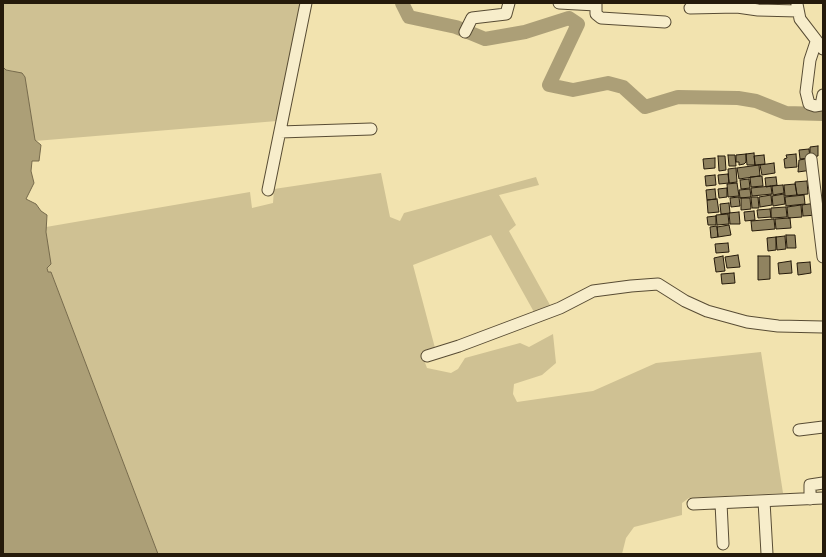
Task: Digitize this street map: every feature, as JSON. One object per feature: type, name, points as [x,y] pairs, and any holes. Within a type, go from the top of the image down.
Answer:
[{"type":"street","points":[[268,190],[306,3]]},
{"type":"street","points":[[467,27],[472,18],[504,15],[509,3]]},
{"type":"street","points":[[559,3],[596,4],[596,14],[601,18],[665,22]]},
{"type":"street","points":[[690,8],[737,7],[758,10],[797,7],[800,19],[820,45],[810,60],[806,92],[809,104],[813,106],[821,105],[823,96]]},
{"type":"street","points":[[280,132],[371,129]]},
{"type":"street","points":[[811,159],[823,257]]},
{"type":"street","points":[[427,356],[533,319],[560,308],[593,291],[644,285],[658,284],[685,301],[747,322],[778,326],[823,327]]},
{"type":"street","points":[[799,430],[823,427]]},
{"type":"street","points":[[810,499],[810,485],[823,483]]},
{"type":"street","points":[[693,504],[823,498]]},
{"type":"street","points":[[764,501],[767,554]]},
{"type":"street","points":[[721,503],[723,544]]},
{"type":"shaded area","points":[[3,3],[300,3],[287,79],[277,121],[35,141],[25,77],[13,71],[6,70],[3,67]]},
{"type":"shaded area","points":[[3,67],[6,70],[22,73],[25,77],[35,140],[41,145],[39,161],[32,161],[31,171],[34,183],[26,199],[36,204],[41,211],[47,215],[46,232],[51,264],[47,268],[48,272],[51,272],[158,554],[3,554]]},
{"type":"shaded area","points":[[381,173],[390,217],[400,221],[404,213],[536,177],[539,185],[499,195],[516,225],[509,231],[550,305],[534,312],[491,235],[413,265],[435,348],[421,352],[427,368],[451,373],[458,369],[465,358],[520,343],[529,347],[553,334],[556,363],[542,375],[514,384],[513,394],[517,402],[593,391],[656,363],[761,352],[783,493],[689,498],[682,503],[682,515],[634,527],[626,538],[622,554],[158,554],[51,272],[48,272],[46,227],[250,192],[252,208],[273,203],[274,189]]},
{"type":"building","points":[[818,146],[818,156],[810,157],[810,147]]},
{"type":"building","points":[[809,149],[810,158],[800,159],[799,150]]},
{"type":"building","points":[[754,153],[755,165],[747,165],[746,154]]},
{"type":"building","points":[[746,154],[746,162],[739,165],[739,162],[736,162],[736,155]]},
{"type":"building","points":[[796,154],[797,167],[785,168],[784,159],[787,158],[786,155]]},
{"type":"building","points":[[728,155],[735,155],[736,166],[729,166]]},
{"type":"building","points":[[764,155],[765,164],[755,165],[754,156]]},
{"type":"building","points":[[718,156],[725,156],[726,170],[719,171]]},
{"type":"building","points":[[715,158],[715,168],[704,169],[703,159]]},
{"type":"building","points":[[811,158],[812,170],[798,172],[799,160]]},
{"type":"building","points":[[774,163],[775,173],[762,175],[760,165]]},
{"type":"building","points":[[759,165],[760,176],[739,179],[737,168]]},
{"type":"building","points":[[736,168],[737,182],[729,183],[728,169]]},
{"type":"building","points":[[728,174],[729,183],[719,184],[718,175]]},
{"type":"building","points":[[715,175],[716,185],[706,186],[705,176]]},
{"type":"building","points":[[762,176],[763,186],[751,187],[750,177]]},
{"type":"building","points":[[776,177],[777,185],[766,187],[765,178]]},
{"type":"building","points":[[749,179],[750,188],[741,189],[740,180]]},
{"type":"building","points":[[807,181],[808,194],[797,195],[795,182]]},
{"type":"building","points":[[737,183],[739,196],[728,197],[727,184]]},
{"type":"building","points":[[795,184],[797,195],[785,196],[784,185]]},
{"type":"building","points":[[783,185],[784,193],[773,195],[772,186]]},
{"type":"building","points":[[771,186],[772,194],[752,196],[751,188]]},
{"type":"building","points":[[727,188],[727,197],[719,198],[718,189]]},
{"type":"building","points":[[715,189],[716,199],[707,200],[706,190]]},
{"type":"building","points":[[750,189],[751,197],[740,198],[739,190]]},
{"type":"building","points":[[784,194],[785,204],[773,206],[772,196]]},
{"type":"building","points":[[771,195],[772,205],[760,207],[759,197]]},
{"type":"building","points":[[804,195],[805,204],[786,206],[785,197]]},
{"type":"building","points":[[739,197],[740,206],[731,207],[730,198]]},
{"type":"building","points":[[751,197],[758,197],[759,208],[752,208]]},
{"type":"building","points":[[741,198],[750,198],[751,209],[741,210]]},
{"type":"building","points":[[717,199],[719,212],[708,213],[707,200]]},
{"type":"building","points":[[729,203],[730,213],[721,214],[720,204]]},
{"type":"building","points":[[816,203],[817,215],[803,216],[802,205]]},
{"type":"building","points":[[801,205],[802,217],[788,218],[787,207]]},
{"type":"building","points":[[786,207],[787,217],[771,218],[771,208]]},
{"type":"building","points":[[770,209],[771,217],[758,218],[757,210]]},
{"type":"building","points":[[754,211],[755,220],[745,221],[744,212]]},
{"type":"building","points":[[739,212],[740,224],[730,224],[729,213]]},
{"type":"building","points":[[728,214],[729,224],[717,225],[716,215]]},
{"type":"building","points":[[716,216],[716,225],[708,225],[707,217]]},
{"type":"building","points":[[790,218],[791,228],[776,229],[775,219]]},
{"type":"building","points":[[774,219],[775,229],[752,231],[751,221]]},
{"type":"building","points":[[729,225],[731,235],[718,237],[717,227]]},
{"type":"building","points":[[717,226],[718,237],[711,238],[710,227]]},
{"type":"building","points":[[786,235],[795,235],[796,248],[787,248]]},
{"type":"building","points":[[785,236],[786,249],[777,250],[776,237]]},
{"type":"building","points":[[776,237],[776,250],[768,251],[767,238]]},
{"type":"building","points":[[728,243],[729,252],[716,253],[715,244]]},
{"type":"building","points":[[738,255],[740,267],[727,268],[725,257]]},
{"type":"building","points":[[723,256],[725,271],[716,272],[714,258]]},
{"type":"building","points":[[758,256],[770,256],[770,279],[758,280]]},
{"type":"building","points":[[791,261],[792,273],[779,274],[778,263]]},
{"type":"building","points":[[810,262],[811,273],[798,275],[797,263]]},
{"type":"building","points":[[734,273],[735,283],[722,284],[721,274]]},
{"type":"waterway","points":[[402,3],[409,17],[456,27],[485,39],[525,32],[569,18],[578,24],[549,85],[573,90],[608,83],[623,87],[645,107],[678,97],[738,98],[756,101],[786,113],[823,114]]}]
